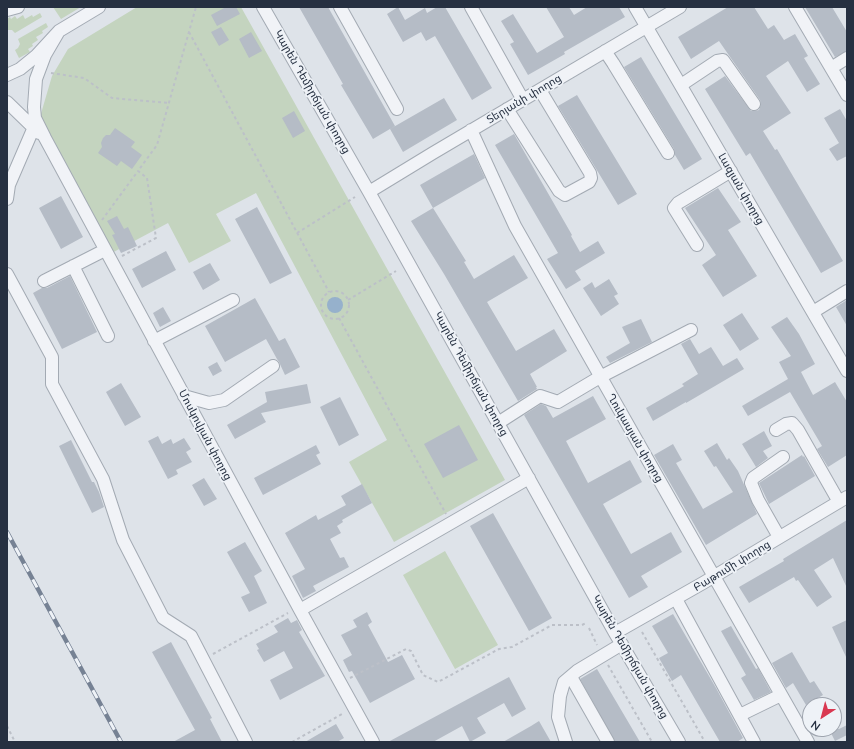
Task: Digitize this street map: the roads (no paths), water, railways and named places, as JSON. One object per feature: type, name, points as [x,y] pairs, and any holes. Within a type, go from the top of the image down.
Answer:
[{"type":"street","points":[[7,10],[18,7]]},
{"type":"street","points":[[7,75],[20,68],[36,56],[58,31],[99,7]]},
{"type":"street","name":"Կարեն Դեմիրճյան փողոց","points":[[263,7],[369,192],[622,644],[679,742]]},
{"type":"street","points":[[340,7],[397,109]]},
{"type":"street","points":[[471,7],[523,100]]},
{"type":"street","name":"Լազյան փողոց","points":[[635,7],[847,371]]},
{"type":"street","name":"Տերյանի փողոց","points":[[369,192],[680,7]]},
{"type":"street","points":[[795,7],[847,95]]},
{"type":"street","points":[[7,199],[9,185],[39,131],[35,118],[34,107],[36,79],[45,55],[58,31]]},
{"type":"street","points":[[605,51],[668,153]]},
{"type":"street","points":[[831,68],[847,58]]},
{"type":"street","points":[[681,85],[717,61],[723,60],[754,104]]},
{"type":"street","points":[[507,109],[559,191],[565,195],[589,182],[591,178],[590,173],[540,90]]},
{"type":"street","points":[[7,102],[39,131]]},
{"type":"street","name":"Ղուկասյան փողոց","points":[[471,130],[515,226],[808,742]]},
{"type":"street","name":"Մոսկովյան փողոց","points":[[39,131],[112,262],[299,609],[373,742]]},
{"type":"street","points":[[697,245],[674,208],[678,203],[731,171]]},
{"type":"street","points":[[44,281],[105,250]]},
{"type":"street","points":[[73,266],[108,336]]},
{"type":"street","points":[[7,274],[52,357],[52,384],[104,479],[122,540],[163,618],[191,636],[246,742]]},
{"type":"street","points":[[813,312],[847,292]]},
{"type":"street","points":[[154,341],[233,300]]},
{"type":"street","points":[[498,423],[540,396],[558,402],[600,377],[691,330]]},
{"type":"street","points":[[184,396],[209,403],[224,400],[273,366]]},
{"type":"street","points":[[776,430],[786,424],[792,423],[843,499]]},
{"type":"street","points":[[779,537],[758,500],[751,483],[753,478],[783,457]]},
{"type":"street","points":[[299,609],[529,478]]},
{"type":"street","name":"Բաթումի փողոց","points":[[616,633],[676,599],[843,499]]},
{"type":"street","points":[[676,599],[754,742]]},
{"type":"street","points":[[566,742],[558,717],[560,696],[564,682],[622,644]]},
{"type":"street","points":[[571,677],[608,742]]},
{"type":"street","points":[[740,715],[782,695]]},
{"type":"water","points":[[335,297],[341,299],[343,305],[341,311],[335,313],[329,311],[327,305],[329,299]]},
{"type":"railway","points":[[7,532],[121,742]]}]
